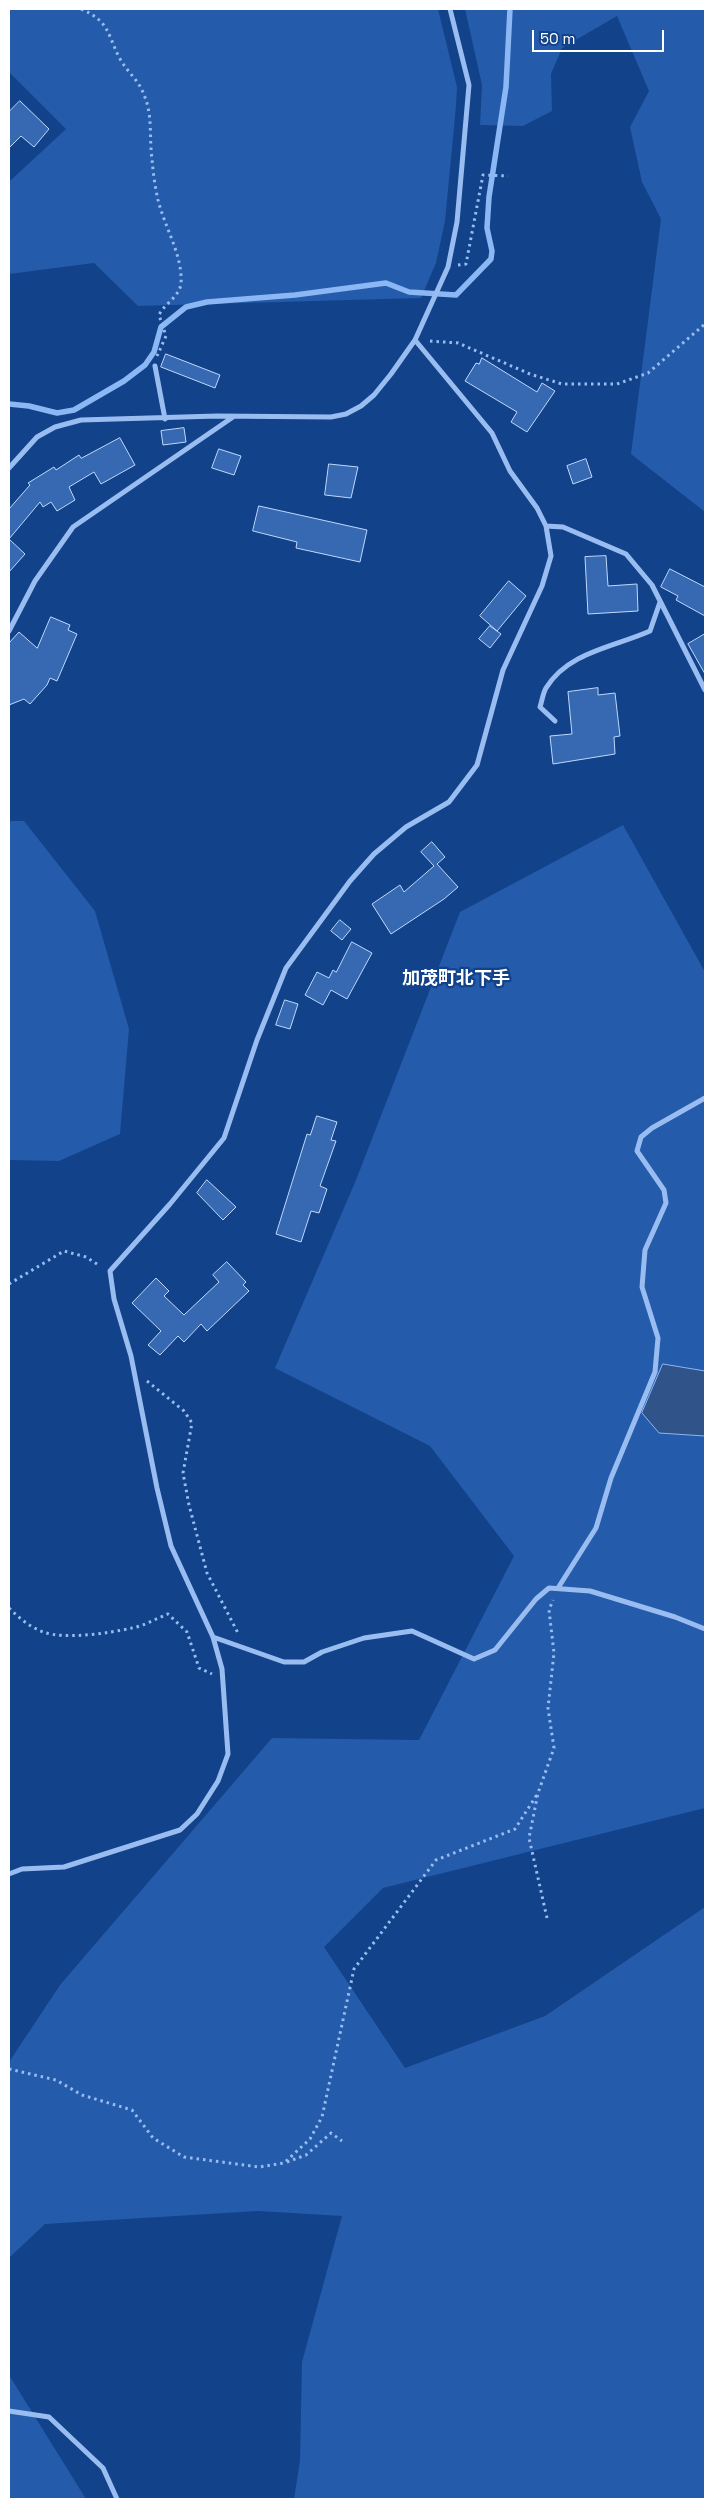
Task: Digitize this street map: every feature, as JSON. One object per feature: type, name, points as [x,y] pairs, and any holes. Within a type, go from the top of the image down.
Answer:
[{"type":"street","points":[[9,468],[37,437],[55,427],[90,418],[331,417],[346,414],[374,395],[415,340],[431,307],[438,285],[448,267],[457,222],[469,85],[450,9]]},
{"type":"street","points":[[9,1874],[22,1869],[64,1867],[180,1830],[197,1814],[218,1781],[228,1754],[222,1680],[213,1637],[171,1546],[157,1488],[134,1371],[114,1299],[110,1271],[170,1204],[224,1138],[257,1040],[286,968],[350,882],[374,854],[406,827],[449,802],[477,766],[503,670],[542,586],[551,556],[546,526],[537,508],[510,471],[492,433],[415,340]]},
{"type":"street","points":[[155,366],[165,419]]},
{"type":"street","points":[[9,631],[36,581],[74,527],[234,417]]},
{"type":"street","points":[[546,526],[563,527],[626,554],[652,586],[705,690]]},
{"type":"street","points":[[555,721],[540,707],[545,689],[563,669],[592,651],[650,631],[660,602]]},
{"type":"street","points":[[558,1588],[596,1528],[611,1478],[655,1372],[658,1338],[642,1286],[645,1250],[666,1203],[664,1190],[637,1151],[641,1137],[652,1128],[705,1098]]},
{"type":"street","points":[[213,1637],[284,1662],[304,1662],[322,1652],[364,1638],[412,1631],[474,1659],[495,1650],[536,1598],[549,1588],[590,1591],[675,1617],[705,1629]]},
{"type":"street","points":[[9,2411],[50,2417],[103,2468],[117,2499]]},
{"type":"path","points":[[81,9],[92,13],[108,29],[120,58],[139,83],[145,97],[150,118],[152,159],[158,201],[179,262],[181,278],[180,287],[162,310],[160,321],[166,336],[155,366]]},
{"type":"path","points":[[448,267],[466,264],[483,175],[508,176]]},
{"type":"path","points":[[415,340],[458,343],[530,374],[562,384],[617,384],[648,374],[705,324]]},
{"type":"path","points":[[9,1284],[64,1251],[86,1257],[110,1271]]},
{"type":"path","points":[[134,1371],[184,1411],[192,1423],[183,1472],[189,1505],[207,1573],[229,1613],[244,1647]]},
{"type":"path","points":[[547,1918],[529,1838],[538,1793],[554,1748],[548,1708],[554,1653],[549,1610],[558,1588]]},
{"type":"path","points":[[9,1608],[22,1621],[44,1632],[60,1635],[134,1628],[168,1614],[187,1632],[199,1668],[222,1680]]},
{"type":"path","points":[[284,2163],[310,2139],[322,2117],[354,1969],[436,1860],[515,1829],[538,1793]]},
{"type":"path","points":[[9,2068],[56,2080],[82,2095],[132,2110],[153,2138],[184,2157],[259,2167],[284,2163],[306,2155],[331,2133],[342,2141]]},
{"type":"shaded area","points":[[9,9],[438,9],[457,87],[456,106],[445,221],[436,263],[421,298],[138,306],[94,263],[9,274],[9,178],[11,180],[66,129],[9,72]]},
{"type":"shaded area","points":[[465,9],[705,9],[705,512],[631,454],[661,219],[642,182],[630,127],[649,91],[617,16],[562,48],[551,74],[552,111],[523,126],[480,125],[482,85]]},
{"type":"shaded area","points":[[9,821],[24,821],[95,911],[129,1029],[120,1134],[59,1161],[9,1160]]},
{"type":"shaded area","points":[[623,825],[705,972],[705,1808],[383,1888],[324,1947],[405,2068],[545,2016],[705,1907],[705,2499],[294,2499],[300,2460],[302,2362],[342,2216],[258,2211],[45,2224],[9,2258],[9,2062],[60,1985],[272,1738],[419,1740],[514,1556],[430,1446],[275,1368],[356,1180],[460,912]]},
{"type":"shaded area","points":[[663,1364],[705,1371],[705,1436],[659,1433],[642,1413]]},
{"type":"shaded area","points":[[9,2375],[86,2499],[9,2499]]},
{"type":"building","points":[[20,101],[49,129],[34,147],[21,136],[9,148],[9,112]]},
{"type":"building","points":[[166,354],[220,375],[215,388],[161,367]]},
{"type":"building","points":[[482,358],[537,392],[542,383],[555,391],[527,432],[511,422],[517,412],[465,381],[476,363],[479,364]]},
{"type":"building","points":[[184,428],[186,442],[163,445],[161,431]]},
{"type":"building","points":[[120,438],[135,465],[101,484],[94,472],[69,487],[75,500],[57,511],[51,502],[43,507],[40,502],[9,539],[9,509],[30,485],[28,483],[54,467],[56,470],[79,455],[81,458]]},
{"type":"building","points":[[219,449],[241,456],[234,475],[212,468]]},
{"type":"building","points":[[586,459],[592,477],[573,484],[567,466]]},
{"type":"building","points":[[329,464],[358,467],[351,498],[325,495]]},
{"type":"building","points":[[259,506],[367,530],[360,562],[296,548],[297,542],[253,531]]},
{"type":"building","points":[[9,539],[25,554],[9,572]]},
{"type":"building","points":[[606,556],[608,586],[637,584],[638,611],[588,614],[585,557]]},
{"type":"building","points":[[670,569],[705,587],[705,616],[676,600],[678,596],[661,587]]},
{"type":"building","points":[[509,581],[526,596],[497,631],[480,616]]},
{"type":"building","points":[[51,617],[70,625],[68,630],[77,634],[57,681],[50,678],[47,685],[30,704],[24,699],[9,705],[9,643],[19,632],[37,648]]},
{"type":"building","points":[[490,626],[501,634],[490,648],[479,639]]},
{"type":"building","points":[[705,634],[705,674],[688,644]]},
{"type":"building","points":[[598,688],[598,695],[615,693],[620,736],[614,737],[615,754],[553,764],[550,736],[572,734],[568,692]]},
{"type":"building","points":[[432,842],[445,857],[437,864],[458,887],[444,899],[391,934],[372,904],[400,885],[404,892],[434,866],[421,852]]},
{"type":"building","points":[[340,920],[351,929],[342,940],[331,931]]},
{"type":"building","points":[[352,942],[372,953],[347,999],[331,990],[323,1005],[305,995],[317,972],[329,978],[333,970],[336,972]]},
{"type":"building","points":[[285,1000],[298,1004],[290,1029],[276,1025]]},
{"type":"building","points":[[317,1116],[337,1122],[331,1140],[336,1141],[320,1186],[327,1189],[319,1213],[311,1211],[301,1242],[276,1234],[307,1134],[310,1135]]},
{"type":"building","points":[[207,1180],[236,1207],[223,1220],[197,1193]]},
{"type":"building","points":[[227,1262],[246,1282],[243,1285],[249,1291],[207,1331],[201,1324],[184,1342],[178,1336],[160,1355],[148,1345],[161,1331],[132,1303],[156,1278],[169,1291],[164,1296],[184,1315],[219,1282],[213,1275]]},
{"type":"waterway","points":[[9,404],[29,406],[57,413],[74,410],[124,381],[145,365],[154,352],[161,327],[186,307],[207,302],[295,295],[386,283],[409,292],[456,295],[491,259],[492,251],[487,228],[489,197],[506,87],[510,9]]},
{"type":"district","name":"加茂町北下手","points":[[456,979]]}]
